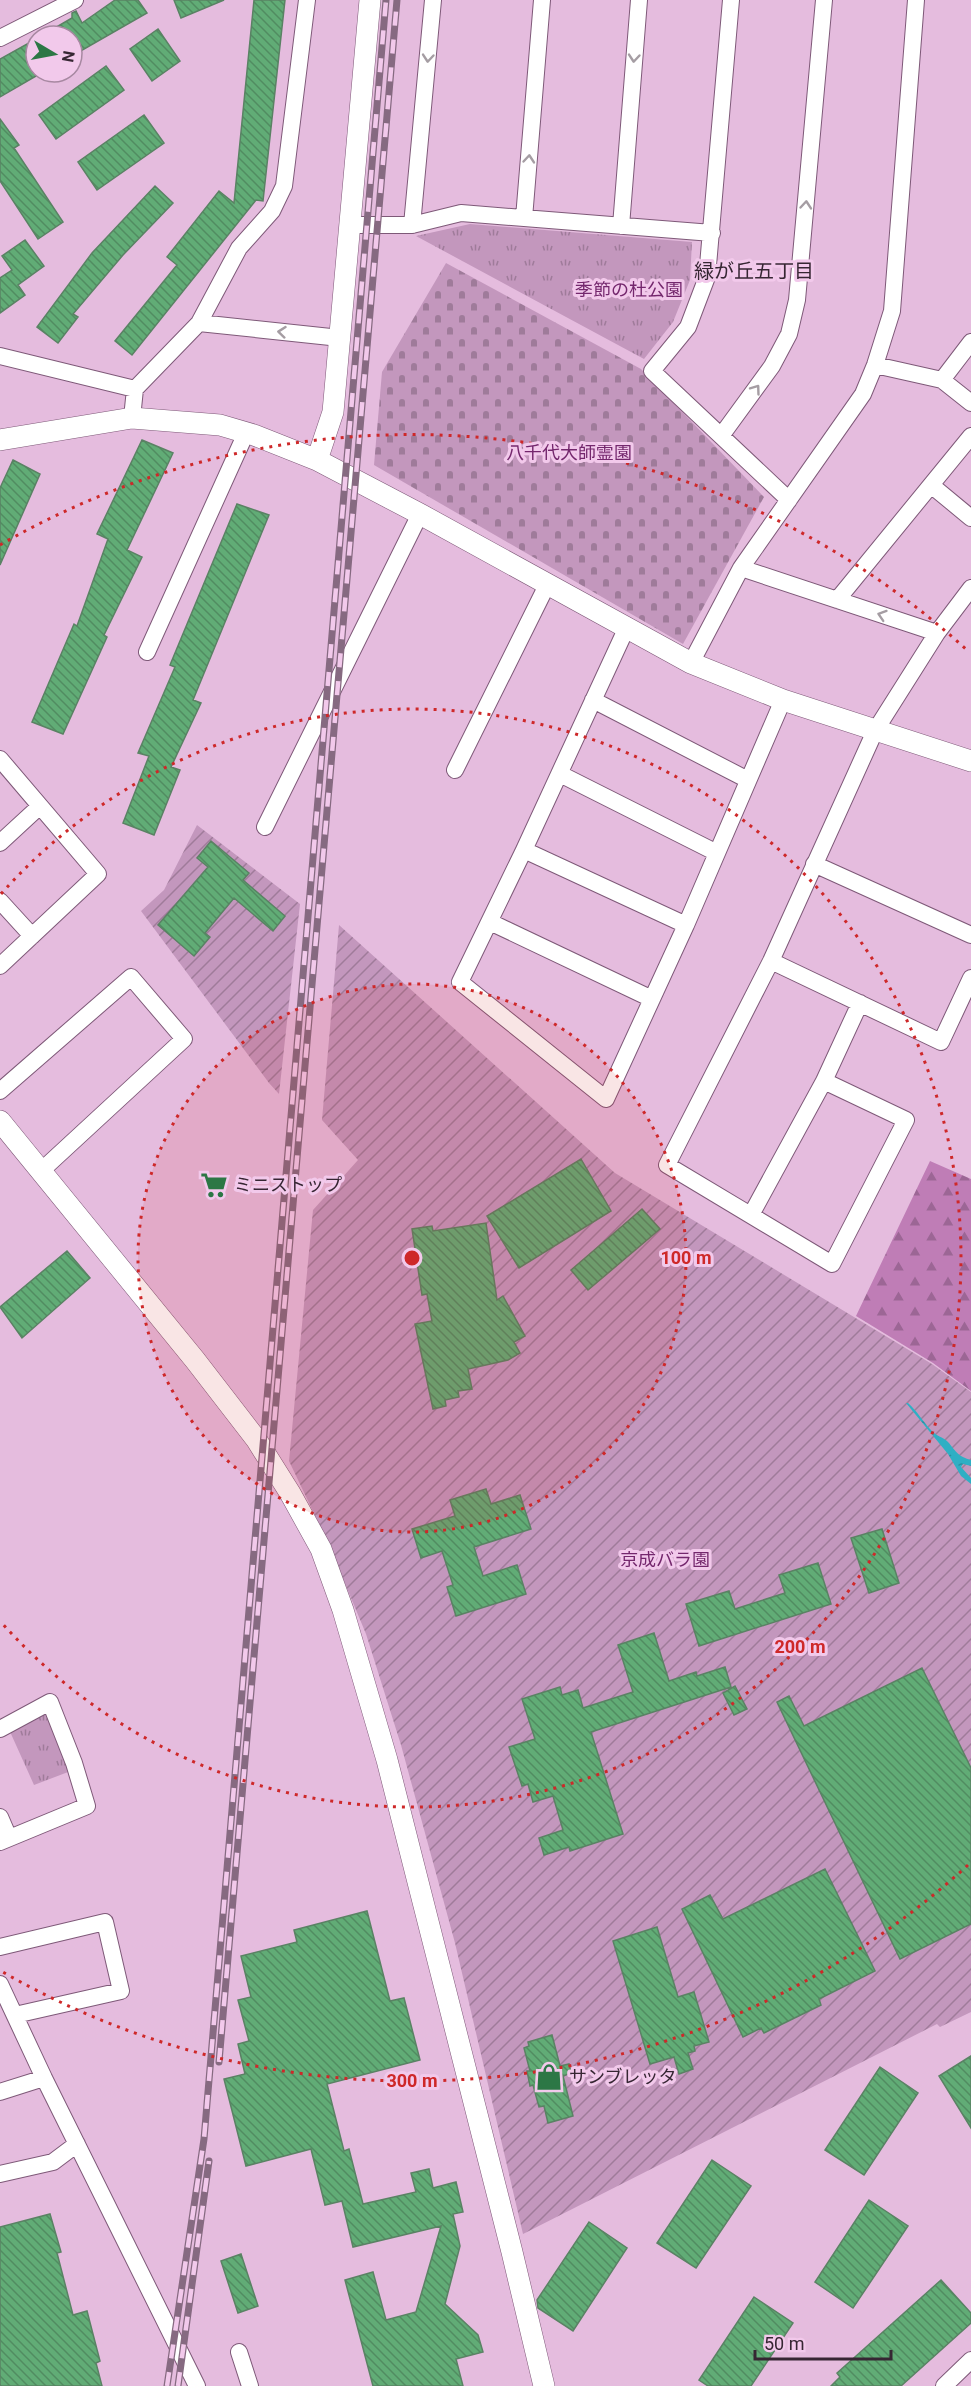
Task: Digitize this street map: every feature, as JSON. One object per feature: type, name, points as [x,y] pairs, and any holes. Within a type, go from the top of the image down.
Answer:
[{"type":"street","points":[[0,38],[75,0]]},
{"type":"street","points":[[132,418],[135,389],[199,323],[239,248],[272,211],[284,186],[307,0]]},
{"type":"street","points":[[317,460],[333,412],[370,0]]},
{"type":"street","points":[[412,225],[433,0]]},
{"type":"street","points":[[524,218],[542,0]]},
{"type":"street","points":[[621,226],[639,0]]},
{"type":"street","points":[[731,0],[707,277],[688,327],[652,370],[789,500]]},
{"type":"street","points":[[721,436],[772,366],[789,334],[797,300],[824,0]]},
{"type":"street","points":[[691,663],[741,568],[863,394],[875,365],[892,311],[916,0]]},
{"type":"street","points":[[350,225],[412,225],[461,213],[712,233]]},
{"type":"street","points":[[199,323],[340,338]]},
{"type":"street","points":[[942,380],[971,342]]},
{"type":"street","points":[[0,356],[135,389]]},
{"type":"street","points":[[875,365],[942,380],[971,403]]},
{"type":"street","points":[[0,441],[132,418],[220,425],[246,433],[317,460],[691,663],[783,700],[971,761]]},
{"type":"street","points":[[147,652],[246,433]]},
{"type":"street","points":[[837,600],[971,436]]},
{"type":"street","points":[[931,485],[971,518]]},
{"type":"street","points":[[265,827],[420,514]]},
{"type":"street","points":[[741,568],[938,633]]},
{"type":"street","points":[[455,770],[547,585]]},
{"type":"street","points":[[824,1081],[906,1120],[832,1264],[667,1165],[771,961],[875,731],[938,633],[971,588]]},
{"type":"street","points":[[627,627],[560,774],[460,982],[606,1099],[686,925],[783,700]]},
{"type":"street","points":[[593,700],[748,780]]},
{"type":"street","points":[[0,759],[98,874],[0,966]]},
{"type":"street","points":[[560,774],[717,853]]},
{"type":"street","points":[[0,843],[40,806]]},
{"type":"street","points":[[524,850],[686,925]]},
{"type":"street","points":[[814,864],[971,935]]},
{"type":"street","points":[[0,901],[32,936]]},
{"type":"street","points":[[490,922],[652,999]]},
{"type":"street","points":[[771,961],[941,1042],[971,978]]},
{"type":"street","points":[[0,1091],[131,977],[184,1039],[40,1170]]},
{"type":"street","points":[[751,1215],[824,1081],[860,1004]]},
{"type":"street","points":[[0,1121],[195,1360],[256,1439],[290,1493],[321,1550],[343,1610],[387,1760],[544,2386]]},
{"type":"street","points":[[0,1729],[50,1702],[74,1763],[87,1806],[5,1840],[0,1817]]},
{"type":"street","points":[[0,1947],[105,1922],[121,1991],[15,2015]]},
{"type":"street","points":[[0,1984],[44,2078],[197,2386]]},
{"type":"street","points":[[0,2092],[44,2078]]},
{"type":"street","points":[[0,2174],[53,2162],[77,2144]]},
{"type":"street","points":[[239,2352],[250,2386]]},
{"type":"street","points":[[944,2386],[971,2360]]},
{"type":"green space","name":"季節の杜公園","points":[[470,224],[692,242],[690,280],[673,322],[644,359],[416,236]]},
{"type":"green space","name":"八千代大師霊園","points":[[446,263],[641,369],[764,497],[683,644],[374,465],[382,372]]},
{"type":"green space","points":[[197,825],[300,904],[279,1094],[141,911],[164,890]]},
{"type":"green space","name":"京成バラ園","points":[[339,925],[615,1173],[932,1364],[971,1392],[971,2012],[940,2027],[937,2024],[523,2234],[455,1943],[401,1745],[366,1634],[329,1545],[289,1461],[313,1210],[358,1160],[322,1120]]},
{"type":"green space","points":[[930,1161],[971,1179],[971,1391],[933,1363],[856,1316]]},
{"type":"green space","points":[[50,1702],[76,1769],[34,1785],[7,1725]]},
{"type":"water","points":[[906,1403],[932,1431],[947,1441],[961,1456],[971,1460],[971,1466],[963,1464],[961,1467],[971,1478],[971,1484],[961,1476],[948,1454]]},
{"type":"building","points":[[115,0],[138,0],[147,13],[84,49],[84,24],[62,24],[72,18],[72,13],[76,11],[82,23]]},
{"type":"building","points":[[174,0],[224,0],[181,18]]},
{"type":"building","points":[[254,0],[285,0],[263,201],[256,200],[132,355],[115,341],[177,265],[167,257],[219,191],[234,203]]},
{"type":"building","points":[[158,29],[180,61],[152,81],[130,49]]},
{"type":"building","points":[[24,46],[24,83],[0,97],[0,59]]},
{"type":"building","points":[[106,66],[124,90],[56,139],[39,115]]},
{"type":"building","points":[[144,115],[164,143],[97,190],[78,162]]},
{"type":"building","points":[[0,119],[19,145],[14,148],[63,222],[38,239],[0,181]]},
{"type":"building","points":[[155,186],[173,203],[123,255],[73,314],[78,317],[58,343],[37,327],[92,253]]},
{"type":"building","points":[[25,240],[44,266],[18,285],[25,295],[0,313],[0,278],[12,270],[2,256]]},
{"type":"building","points":[[142,440],[173,453],[127,550],[142,557],[104,635],[107,637],[63,734],[32,722],[74,624],[77,626],[108,539],[97,534]]},
{"type":"building","points":[[13,460],[40,474],[0,565],[0,488]]},
{"type":"building","points":[[237,504],[269,515],[193,700],[201,703],[171,767],[180,770],[154,835],[123,823],[149,756],[138,753],[175,667],[170,665]]},
{"type":"building","points":[[211,841],[249,873],[243,880],[285,916],[273,931],[234,898],[205,933],[210,937],[194,956],[158,925],[208,867],[197,858]]},
{"type":"building","points":[[581,1159],[611,1211],[519,1268],[487,1216]]},
{"type":"building","points":[[642,1209],[660,1229],[588,1290],[571,1270]]},
{"type":"building","points":[[486,1223],[497,1300],[503,1296],[525,1336],[514,1342],[520,1353],[508,1360],[468,1369],[472,1389],[458,1391],[459,1397],[445,1400],[446,1406],[433,1409],[415,1324],[432,1321],[427,1294],[422,1295],[412,1229],[432,1226],[433,1231]]},
{"type":"building","points":[[67,1251],[90,1278],[22,1338],[0,1307]]},
{"type":"building","points":[[486,1489],[491,1504],[520,1495],[531,1529],[474,1547],[483,1576],[517,1565],[526,1594],[456,1616],[447,1587],[453,1585],[442,1551],[421,1558],[412,1529],[455,1516],[450,1500]]},
{"type":"building","points":[[882,1529],[899,1583],[869,1593],[851,1538]]},
{"type":"building","points":[[818,1563],[831,1604],[699,1646],[686,1604],[729,1591],[735,1609],[785,1593],[779,1575]]},
{"type":"building","points":[[654,1633],[669,1681],[696,1672],[697,1676],[725,1667],[731,1687],[591,1732],[623,1834],[570,1851],[569,1847],[544,1855],[539,1838],[563,1830],[553,1796],[533,1802],[528,1784],[522,1786],[509,1747],[535,1739],[522,1699],[560,1687],[562,1695],[578,1690],[583,1708],[633,1692],[618,1645]]},
{"type":"building","points":[[922,1668],[971,1768],[971,1924],[900,1959],[777,1702],[789,1696],[804,1726]]},
{"type":"building","points":[[735,1686],[747,1709],[734,1715],[723,1693]]},
{"type":"building","points":[[825,1869],[875,1971],[819,1999],[821,2005],[764,2033],[761,2028],[743,2037],[682,1909],[710,1895],[723,1919]]},
{"type":"building","points":[[367,1911],[390,2001],[404,1998],[420,2060],[327,2084],[344,2151],[349,2149],[363,2204],[416,2192],[411,2173],[429,2169],[433,2188],[456,2182],[463,2212],[453,2214],[460,2246],[445,2304],[478,2335],[483,2352],[456,2359],[463,2386],[373,2386],[345,2280],[373,2272],[386,2320],[416,2312],[441,2226],[353,2247],[342,2201],[325,2205],[311,2149],[246,2166],[224,2079],[245,2074],[238,2044],[249,2041],[238,2000],[251,1997],[241,1956],[297,1942],[294,1930]]},
{"type":"building","points":[[657,1927],[678,1997],[694,1992],[709,2042],[694,2046],[695,2051],[688,2053],[693,2069],[679,2074],[674,2057],[650,2064],[613,1941]]},
{"type":"building","points":[[552,2035],[560,2066],[569,2064],[571,2073],[563,2076],[573,2116],[548,2123],[544,2106],[539,2107],[533,2085],[530,2086],[527,2071],[530,2071],[524,2048],[529,2046],[528,2042]]},
{"type":"building","points":[[971,2056],[971,2128],[939,2076]]},
{"type":"building","points":[[880,2067],[918,2093],[864,2175],[825,2150]]},
{"type":"building","points":[[712,2160],[751,2186],[696,2268],[657,2243]]},
{"type":"building","points":[[869,2200],[908,2226],[853,2308],[815,2282]]},
{"type":"building","points":[[50,2214],[61,2252],[57,2253],[73,2315],[87,2311],[100,2361],[96,2363],[102,2386],[0,2386],[0,2227]]},
{"type":"building","points":[[589,2222],[627,2248],[573,2331],[538,2308],[537,2300]]},
{"type":"building","points":[[241,2254],[258,2306],[238,2313],[221,2261]]},
{"type":"building","points":[[941,2280],[971,2313],[971,2323],[901,2386],[831,2386],[840,2377],[837,2373]]},
{"type":"building","points":[[754,2297],[793,2323],[751,2386],[708,2386],[699,2380]]},
{"type":"railway","points":[[167,2386],[204,2139],[386,0]]},
{"type":"railway","points":[[219,2062],[397,0]]},
{"type":"railway","points":[[178,2386],[209,2161]]},
{"type":"place","name":"ミニストップ","points":[[214,1185]]},
{"type":"place","name":"サンブレッタ","points":[[549,2077]]},
{"type":"district","name":"緑が丘五丁目","points":[[754,271]]}]
